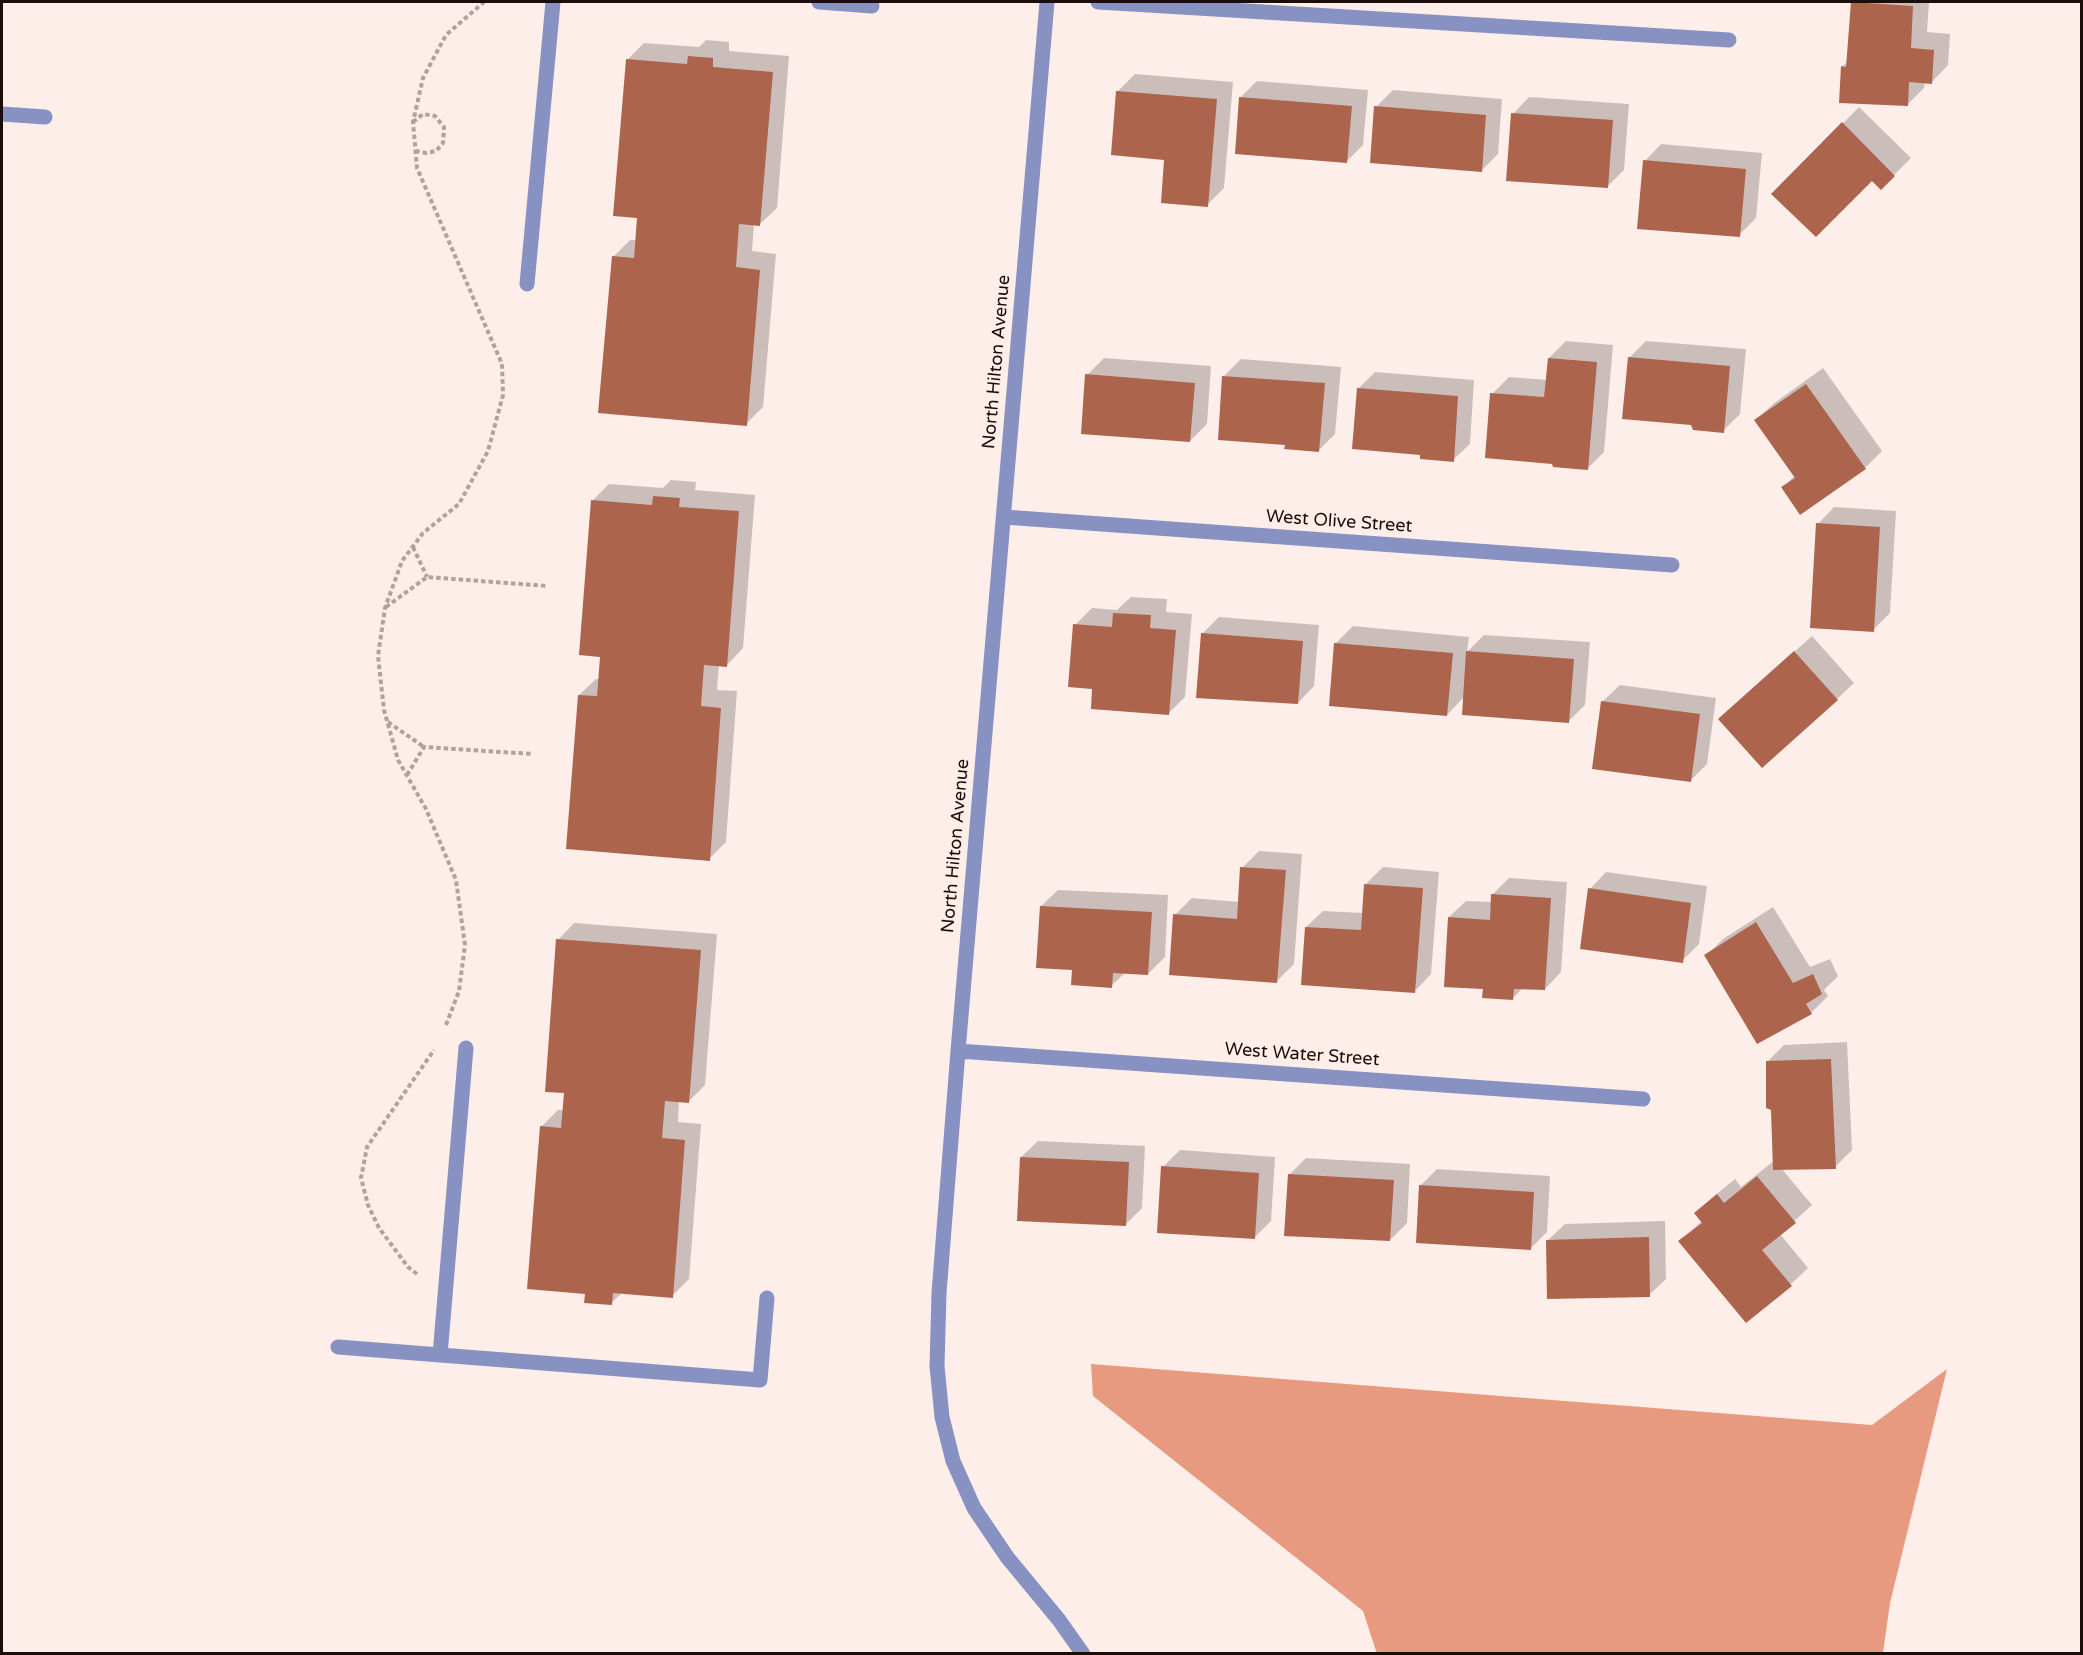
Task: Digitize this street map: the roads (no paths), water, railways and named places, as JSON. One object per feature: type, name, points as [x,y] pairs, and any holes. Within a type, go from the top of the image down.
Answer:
[{"type":"street","points":[[527,284],[554,2]]},
{"type":"street","points":[[819,2],[872,6]]},
{"type":"street","name":"North Hilton Avenue","points":[[1047,2],[958,1051],[939,1293],[937,1366],[942,1417],[953,1461],[974,1508],[1006,1557],[1059,1620],[1083,1653]]},
{"type":"street","points":[[1098,2],[1729,40]]},
{"type":"street","points":[[2,114],[45,117]]},
{"type":"street","name":"West Olive Street","points":[[1004,517],[1672,565]]},
{"type":"street","points":[[440,1355],[466,1048]]},
{"type":"street","name":"West Water Street","points":[[958,1051],[1643,1099]]},
{"type":"street","points":[[338,1347],[760,1380],[767,1298]]}]
